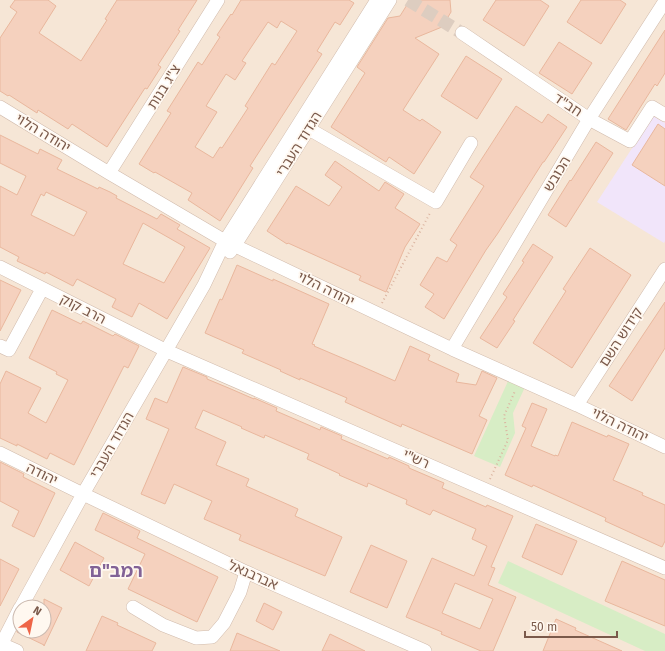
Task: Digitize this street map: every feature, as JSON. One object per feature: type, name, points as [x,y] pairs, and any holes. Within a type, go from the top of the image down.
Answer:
[{"type":"street","name":"צ\"ג בנות","points":[[109,173],[218,0]]},
{"type":"street","name":"הגדוד העברי","points":[[304,126],[376,0]]},
{"type":"street","name":"הגדוד העברי","points":[[24,599],[83,494],[204,285],[304,126],[390,0]]},
{"type":"street","name":"הכובש","points":[[452,349],[589,119],[665,1]]},
{"type":"street","name":"חב\"ד","points":[[462,33],[589,119],[630,141],[652,107],[665,115]]},
{"type":"street","name":"יהודה הלוי","points":[[0,107],[109,173],[230,243],[452,349],[577,405],[665,447]]},
{"type":"street","points":[[304,126],[436,202],[471,143]]},
{"type":"street","name":"הרב קוק","points":[[0,268],[167,351]]},
{"type":"street","name":"קידוש השם","points":[[577,405],[665,269]]},
{"type":"street","points":[[0,346],[9,350],[42,288]]},
{"type":"street","name":"רש\"י","points":[[167,351],[665,568]]},
{"type":"street","name":"יהודה","points":[[0,453],[83,494]]},
{"type":"street","name":"אברבנאל","points":[[83,494],[246,572],[425,651]]},
{"type":"street","points":[[133,607],[163,626],[196,638],[212,637],[224,623],[240,592],[246,572]]},
{"type":"street","name":"הגדוד העברי","points":[[1,645],[5,625],[12,617]]},
{"type":"street","points":[[1,645],[17,651]]},
{"type":"path","points":[[377,313],[436,202]]},
{"type":"path","points":[[485,490],[508,440],[504,416],[520,379]]},
{"type":"shaded area","points":[[0,0],[665,0],[665,651],[0,651]]},
{"type":"shaded area","points":[[653,116],[665,123],[664,243],[597,202]]},
{"type":"green space","points":[[509,379],[525,387],[513,413],[515,433],[500,467],[474,456]]},
{"type":"green space","points":[[508,561],[665,634],[665,651],[645,651],[498,583]]},
{"type":"building","points":[[15,0],[48,0],[56,6],[39,33],[81,61],[107,20],[105,19],[117,0],[197,0],[178,30],[180,31],[158,65],[161,67],[147,89],[145,88],[107,147],[72,124],[68,129],[38,110],[37,113],[0,91],[0,38],[17,12],[10,7]]},
{"type":"building","points":[[241,0],[349,0],[354,3],[340,25],[335,22],[317,51],[322,54],[250,166],[253,168],[220,221],[188,200],[192,193],[139,164],[171,113],[167,111],[198,62],[202,65],[220,37],[217,35],[231,14],[232,15]],"holes":[[[281,21],[297,31],[275,65],[272,63],[245,106],[248,108],[222,148],[220,147],[213,158],[195,147],[217,112],[206,106],[226,74],[235,80],[246,63],[242,61],[268,22],[277,28]]]},
{"type":"building","points":[[410,0],[450,0],[451,12],[442,27],[415,38],[439,54],[403,110],[420,121],[422,119],[441,132],[414,174],[389,157],[386,162],[331,127],[365,73],[357,67],[388,18],[400,16]]},
{"type":"building","points":[[496,0],[540,0],[549,6],[524,46],[483,20]]},
{"type":"building","points":[[581,0],[620,0],[626,4],[601,44],[567,22]]},
{"type":"building","points":[[665,30],[665,73],[657,86],[655,84],[626,130],[608,119]]},
{"type":"building","points":[[559,42],[592,63],[572,94],[539,73]]},
{"type":"building","points":[[466,56],[502,79],[477,119],[441,96]]},
{"type":"building","points":[[516,106],[542,123],[548,114],[567,127],[486,250],[444,319],[425,307],[434,294],[420,285],[437,257],[447,262],[457,245],[450,240],[484,186],[470,177]]},
{"type":"building","points":[[658,124],[665,129],[665,186],[632,165]]},
{"type":"building","points":[[0,135],[38,154],[40,149],[62,160],[57,169],[98,189],[99,187],[110,192],[117,196],[116,198],[157,219],[161,214],[180,225],[177,229],[210,248],[167,319],[139,303],[132,317],[112,307],[116,299],[77,279],[73,286],[46,272],[45,274],[17,261],[19,257],[0,247],[0,186],[17,195],[26,176],[0,163]],"holes":[[[46,192],[87,212],[74,236],[31,215],[41,194],[44,196]],[[143,223],[185,247],[164,283],[123,264]]]},
{"type":"building","points":[[596,142],[613,153],[566,227],[548,215]]},
{"type":"building","points":[[335,161],[379,191],[385,182],[404,194],[395,208],[420,224],[405,247],[386,292],[359,280],[361,276],[288,243],[287,244],[267,231],[296,186],[329,206],[342,187],[325,175]]},
{"type":"building","points":[[533,244],[553,257],[497,348],[480,338],[507,297],[503,294],[524,262],[522,261]]},
{"type":"building","points":[[590,248],[631,275],[572,368],[533,343],[566,291],[563,289]]},
{"type":"building","points":[[237,265],[329,304],[312,344],[315,345],[314,346],[395,381],[410,346],[430,355],[428,360],[459,374],[456,382],[476,385],[482,371],[497,378],[479,416],[487,420],[472,454],[402,424],[401,427],[345,402],[347,398],[280,371],[281,370],[242,353],[244,350],[205,333],[220,299],[222,300]]},
{"type":"building","points":[[0,280],[21,290],[0,331]]},
{"type":"building","points":[[665,302],[665,348],[632,401],[609,386]]},
{"type":"building","points":[[52,310],[81,324],[83,321],[113,336],[115,334],[139,346],[128,368],[124,366],[74,465],[50,453],[47,459],[17,444],[17,446],[0,438],[0,384],[6,371],[41,388],[28,413],[46,423],[68,380],[56,374],[57,372],[29,358]]},
{"type":"building","points":[[183,367],[207,377],[207,379],[277,408],[276,411],[320,430],[321,427],[342,436],[341,439],[388,459],[389,457],[409,466],[409,468],[444,483],[442,488],[486,507],[487,505],[513,516],[491,567],[495,568],[488,585],[516,597],[493,651],[481,651],[441,634],[442,632],[406,617],[432,558],[474,576],[487,546],[472,539],[476,529],[433,510],[430,515],[406,504],[407,500],[368,483],[367,487],[339,475],[340,474],[307,459],[309,454],[265,435],[264,438],[203,410],[195,428],[226,442],[216,465],[249,479],[246,486],[298,509],[295,516],[342,537],[325,576],[239,540],[241,535],[204,519],[212,501],[174,484],[165,504],[141,494],[169,429],[146,419],[155,398],[167,403]],"holes":[[[455,583],[493,599],[480,629],[442,613]]]},
{"type":"building","points":[[532,403],[547,409],[531,446],[558,456],[572,422],[607,437],[608,435],[629,444],[613,480],[643,493],[642,495],[665,505],[665,541],[662,547],[605,521],[606,518],[533,485],[532,487],[505,475],[526,428],[522,426]]},
{"type":"building","points":[[0,462],[24,474],[23,477],[55,493],[34,537],[12,526],[19,511],[0,501]]},
{"type":"building","points":[[103,513],[140,531],[137,538],[218,577],[197,622],[128,589],[145,554],[95,530]]},
{"type":"building","points":[[536,524],[577,541],[562,575],[522,557]]},
{"type":"building","points":[[75,542],[104,558],[89,586],[60,570]]},
{"type":"building","points":[[371,545],[407,561],[387,608],[350,592]]},
{"type":"building","points":[[0,559],[19,569],[0,606]]},
{"type":"building","points":[[622,561],[665,580],[665,626],[605,601]]},
{"type":"building","points":[[52,603],[62,608],[52,629]]},
{"type":"building","points":[[264,603],[282,612],[273,630],[256,621]]},
{"type":"building","points":[[102,616],[118,623],[117,625],[156,643],[152,651],[86,651]]},
{"type":"building","points":[[556,619],[576,628],[575,630],[622,651],[543,651]]},
{"type":"building","points":[[237,633],[280,651],[230,651]]},
{"type":"building","points":[[330,634],[365,651],[322,651]]},
{"type":"building","points":[[32,639],[47,639],[44,645]]},
{"type":"tunnel","points":[[408,0],[462,33]]},
{"type":"district","name":"רמב\"ם","points":[[116,571]]}]
